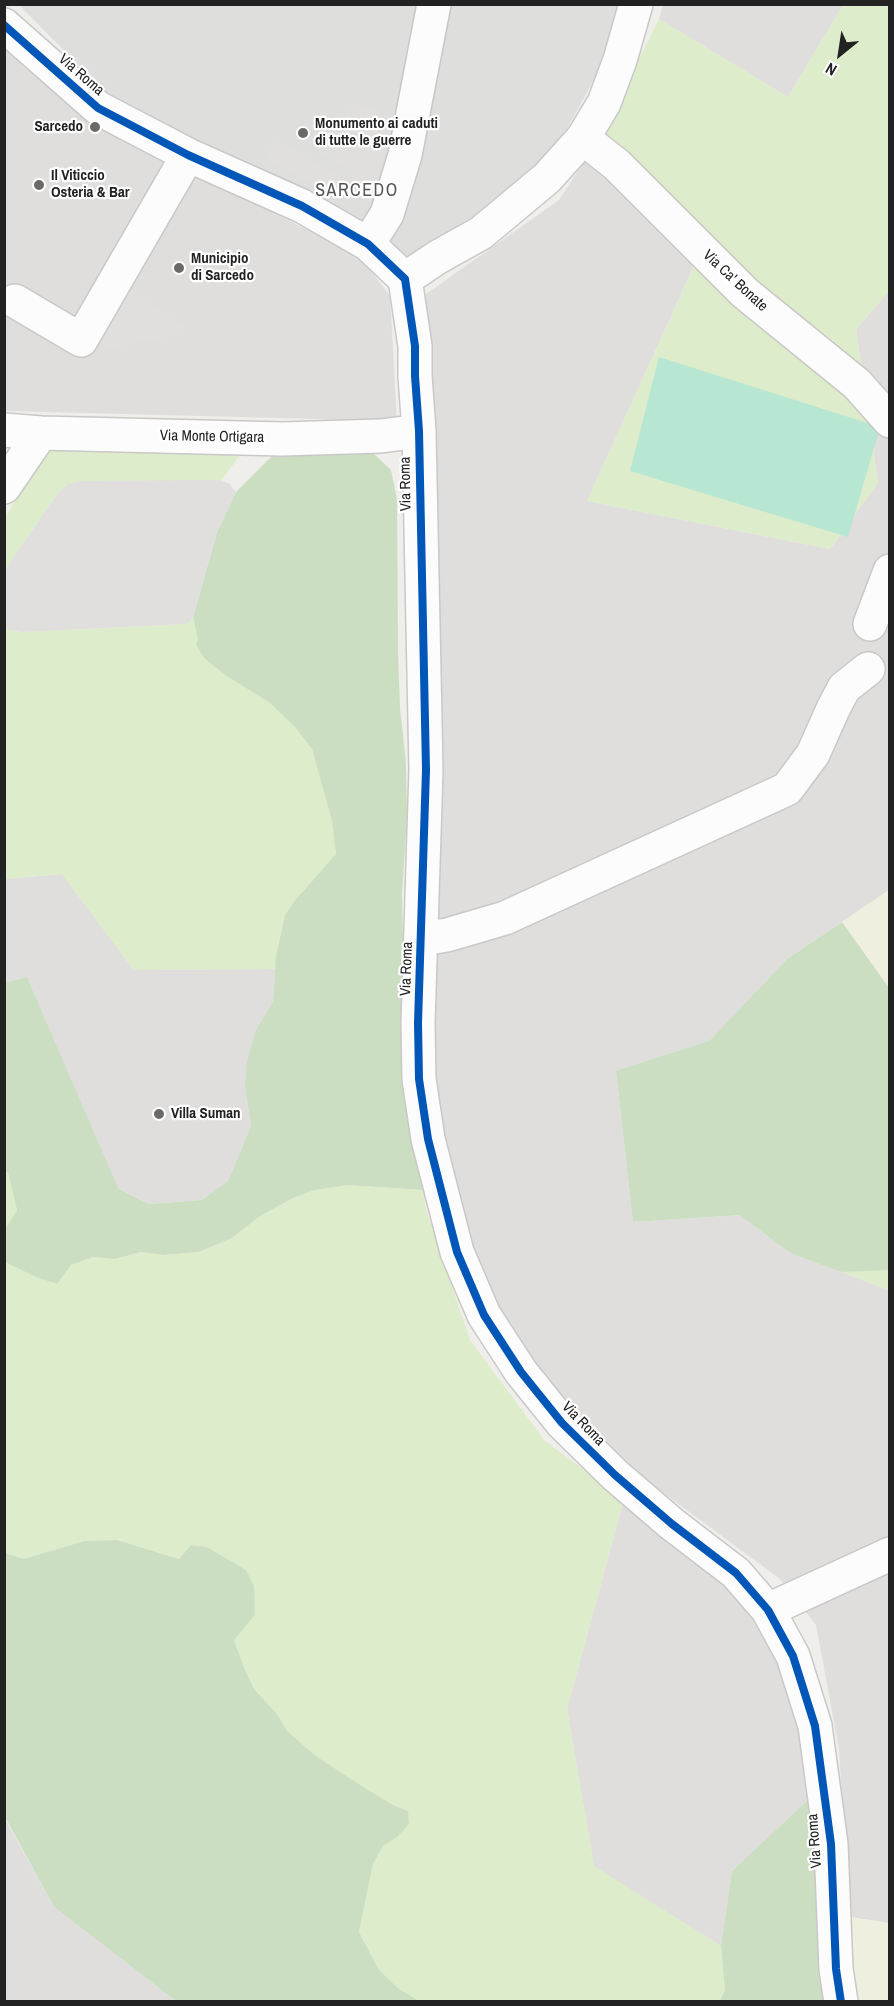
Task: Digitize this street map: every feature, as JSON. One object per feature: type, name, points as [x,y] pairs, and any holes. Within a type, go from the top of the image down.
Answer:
[{"type":"street","points":[[368,244],[387,214],[405,155],[434,4]]},
{"type":"street","points":[[405,279],[438,256],[481,233],[547,178],[583,138],[604,103],[620,60],[636,4]]},
{"type":"street","name":"Via Roma","points":[[4,24],[89,101],[188,155],[302,206],[368,244],[405,279],[415,346],[418,431],[426,770],[418,1023],[419,1078],[428,1139],[457,1252],[484,1315],[521,1372],[562,1423],[615,1475],[672,1524],[736,1573],[768,1610],[793,1656],[815,1726],[831,1844],[836,1969],[841,2001]]},
{"type":"street","name":"Via Ca' Bonate","points":[[583,138],[616,165],[745,293],[856,384],[890,421]]},
{"type":"street","points":[[15,301],[81,340],[188,155]]},
{"type":"street","name":"Via Monte Ortigara","points":[[4,430],[41,433],[282,439],[381,436],[418,431]]},
{"type":"street","points":[[4,487],[41,433]]},
{"type":"street","points":[[870,624],[890,572]]},
{"type":"street","name":"Via Roma","points":[[422,939],[447,935],[505,918],[787,789],[813,754],[844,688],[868,669]]},
{"type":"street","points":[[768,1610],[890,1554]]},
{"type":"shaded area","points":[[19,5],[634,5],[540,179],[408,272],[117,104]]},
{"type":"shaded area","points":[[663,5],[843,5],[788,97],[659,19]]},
{"type":"shaded area","points":[[4,30],[100,127],[360,256],[390,296],[397,421],[5,411]]},
{"type":"shaded area","points":[[354,102],[396,118],[370,203],[339,189],[341,180],[332,195],[264,158],[274,140],[341,176],[343,167],[321,154]]},
{"type":"shaded area","points":[[591,151],[710,231],[587,501],[830,549],[878,483],[856,329],[889,291],[889,890],[787,959],[709,1041],[616,1072],[633,1222],[741,1215],[790,1253],[889,1290],[889,1923],[850,1917],[839,1749],[816,1625],[780,1579],[565,1420],[494,1325],[452,1192],[434,1068],[419,299],[559,200]]},
{"type":"shaded area","points":[[122,284],[184,326],[181,333],[98,351],[91,332]]},
{"type":"shaded area","points":[[214,480],[229,483],[236,492],[217,532],[193,617],[189,622],[23,632],[5,629],[5,570],[58,493],[68,484],[80,481]]},
{"type":"shaded area","points":[[62,874],[134,970],[275,969],[273,1001],[256,1030],[245,1087],[251,1126],[228,1181],[202,1200],[148,1204],[117,1187],[27,977],[5,983],[5,879]]},
{"type":"shaded area","points":[[624,1499],[790,1637],[814,1794],[732,1871],[721,1946],[594,1867],[567,1709]]},
{"type":"shaded area","points":[[4,1817],[54,1907],[176,2001],[5,2001]]},
{"type":"green space","points":[[843,5],[889,5],[889,291],[856,329],[878,483],[830,549],[587,501],[710,232],[592,153],[659,19],[788,97]]},
{"type":"green space","points":[[659,357],[880,427],[848,537],[630,471]]},
{"type":"green space","points":[[66,444],[243,451],[221,481],[80,481],[69,484],[58,493],[5,570],[5,518],[36,467],[49,452]]},
{"type":"green space","points":[[362,447],[374,454],[391,470],[397,499],[398,651],[400,708],[406,763],[407,816],[402,894],[406,1069],[423,1190],[348,1185],[315,1190],[293,1198],[260,1216],[232,1238],[199,1252],[163,1255],[141,1252],[115,1259],[93,1257],[71,1265],[57,1284],[36,1277],[5,1262],[4,1231],[17,1210],[8,1173],[5,1171],[5,983],[27,977],[118,1188],[148,1204],[202,1200],[228,1181],[251,1126],[245,1087],[247,1062],[256,1030],[273,1001],[276,956],[285,915],[296,899],[336,854],[332,821],[312,749],[295,727],[270,703],[225,675],[205,659],[196,645],[198,639],[193,617],[217,532],[236,492],[278,450]]},
{"type":"green space","points":[[193,617],[205,659],[225,675],[270,703],[295,727],[312,749],[332,821],[336,854],[287,913],[281,932],[275,969],[134,970],[62,874],[5,879],[5,629],[23,632],[184,624]]},
{"type":"green space","points":[[889,890],[889,988],[842,922]]},
{"type":"green space","points":[[842,922],[889,988],[889,1270],[841,1272],[790,1253],[740,1215],[633,1222],[616,1071],[709,1041],[787,959]]},
{"type":"green space","points":[[5,1171],[8,1173],[17,1210],[5,1231]]},
{"type":"green space","points":[[348,1185],[423,1190],[426,1210],[470,1340],[545,1441],[624,1499],[567,1709],[594,1866],[721,1946],[725,1990],[719,2001],[419,2002],[399,1989],[379,1970],[359,1932],[373,1864],[383,1846],[397,1837],[408,1811],[393,1805],[316,1756],[287,1731],[277,1714],[254,1689],[234,1640],[255,1615],[246,1570],[207,1547],[191,1545],[179,1559],[117,1540],[84,1541],[24,1559],[5,1553],[5,1262],[57,1284],[71,1265],[93,1257],[115,1259],[141,1252],[163,1255],[199,1252],[232,1238],[260,1216],[293,1198],[315,1190]]},
{"type":"green space","points":[[889,1270],[889,1290],[841,1272]]},
{"type":"green space","points":[[117,1540],[179,1559],[191,1545],[207,1547],[246,1570],[254,1586],[255,1615],[234,1640],[254,1689],[277,1714],[287,1731],[316,1756],[393,1805],[408,1811],[409,1824],[397,1837],[383,1846],[373,1864],[359,1932],[379,1970],[399,1989],[419,2001],[176,2001],[54,1907],[5,1817],[5,1553],[24,1559],[84,1541]]},
{"type":"green space","points":[[814,1794],[826,2001],[719,2002],[725,1990],[721,1946],[732,1871]]},
{"type":"green space","points":[[850,1917],[889,1923],[889,2001],[853,2001]]},
{"type":"cycle path","points":[[4,25],[98,108],[188,155],[302,206],[368,244],[405,279],[415,346],[419,431],[426,770],[418,1023],[419,1079],[428,1139],[457,1252],[484,1315],[521,1372],[562,1423],[615,1475],[672,1524],[736,1573],[768,1610],[793,1656],[815,1726],[831,1844],[836,1969],[841,2002]]},
{"type":"place","name":"Sarcedo","points":[[95,127]]},
{"type":"place","name":"Monumento ai caduti di tutte le guerre","points":[[303,133]]},
{"type":"place","name":"Il Viticcio Osteria & Bar","points":[[39,185]]},
{"type":"place","name":"Municipio di Sarcedo","points":[[179,268]]},
{"type":"place","name":"Villa Suman","points":[[159,1114]]},
{"type":"district","name":"SARCEDO","points":[[357,191]]}]
